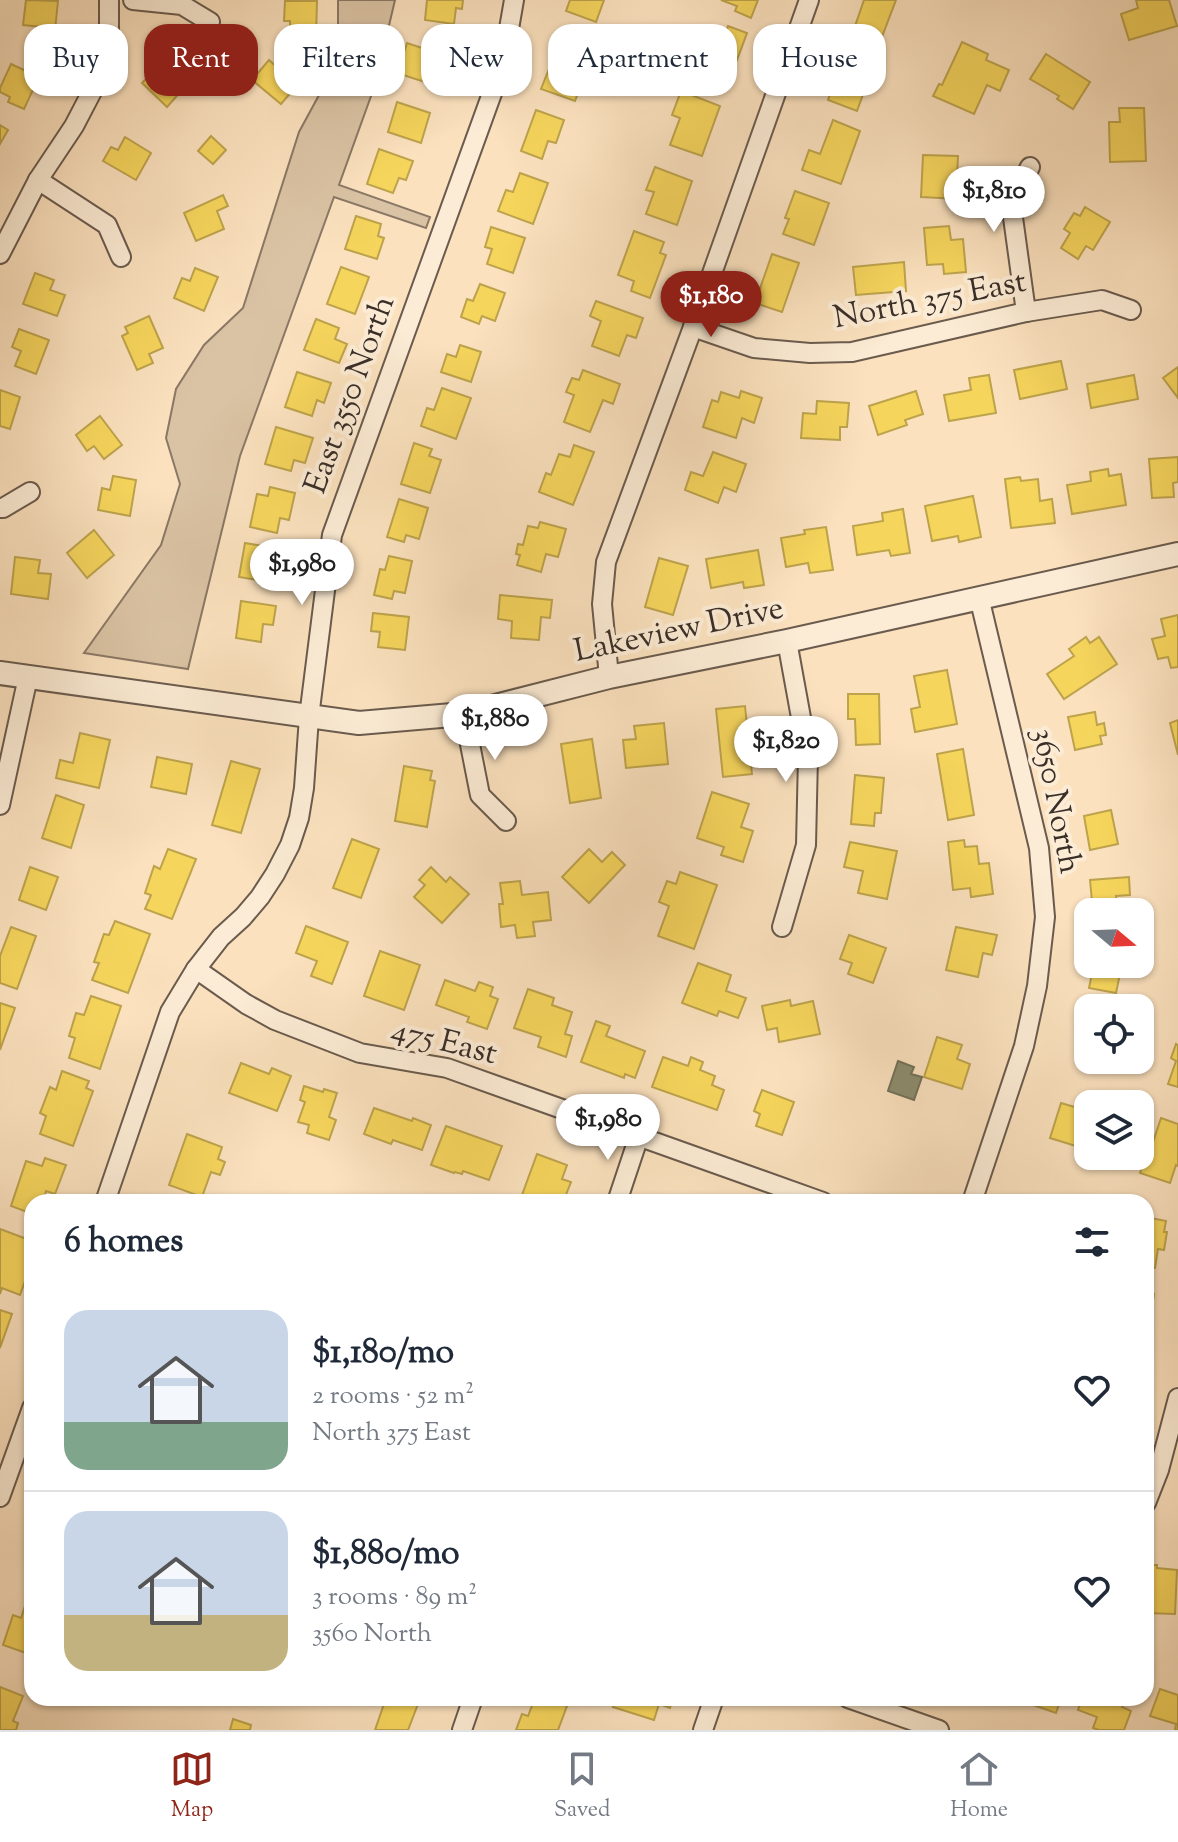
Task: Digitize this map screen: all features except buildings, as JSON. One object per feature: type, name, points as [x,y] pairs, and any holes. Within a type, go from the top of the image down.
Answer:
[{"type":"street","points":[[0,254],[38,180],[74,126],[98,80],[109,33],[109,0]]},
{"type":"street","points":[[133,0],[182,5],[210,22]]},
{"type":"street","name":"East 3550 North","points":[[108,1194],[170,1012],[196,969],[221,937],[260,897],[290,845],[304,788],[309,717],[332,535],[503,63],[514,0]]},
{"type":"street","points":[[609,677],[602,604],[606,562],[809,0]]},
{"type":"street","points":[[1026,312],[1011,203],[1030,167]]},
{"type":"street","points":[[38,180],[107,225],[121,257]]},
{"type":"street","name":"North 375 East","points":[[693,327],[754,348],[810,353],[852,352],[1026,312],[1102,300],[1131,310]]},
{"type":"street","points":[[0,508],[30,492]]},
{"type":"street","name":"Lakeview Drive","points":[[0,673],[359,723],[464,714],[609,677],[787,641],[1178,554]]},
{"type":"street","name":"3650 North","points":[[975,1194],[1024,1046],[1037,986],[1045,917],[1039,848],[979,597]]},
{"type":"street","points":[[782,927],[806,845],[808,756],[787,641]]},
{"type":"street","points":[[0,805],[28,677]]},
{"type":"street","points":[[464,714],[480,795],[506,821]]},
{"type":"street","name":"475 East","points":[[196,969],[246,1004],[301,1031],[360,1053],[447,1068],[801,1194]]},
{"type":"street","points":[[620,1194],[639,1136]]},
{"type":"street","points":[[1154,1483],[1178,1398]]},
{"type":"street","points":[[0,1497],[24,1430]]},
{"type":"street","points":[[462,1730],[470,1706]]},
{"type":"street","points":[[703,1730],[711,1706]]},
{"type":"street","points":[[871,1706],[939,1730]]},
{"type":"shaded area","points":[[338,0],[395,0],[389,24],[338,24]]},
{"type":"shaded area","points":[[318,96],[371,96],[339,185],[430,217],[426,228],[334,197],[240,456],[188,669],[84,653],[161,545],[180,484],[166,438],[176,389],[204,345],[243,308],[299,132]]}]
